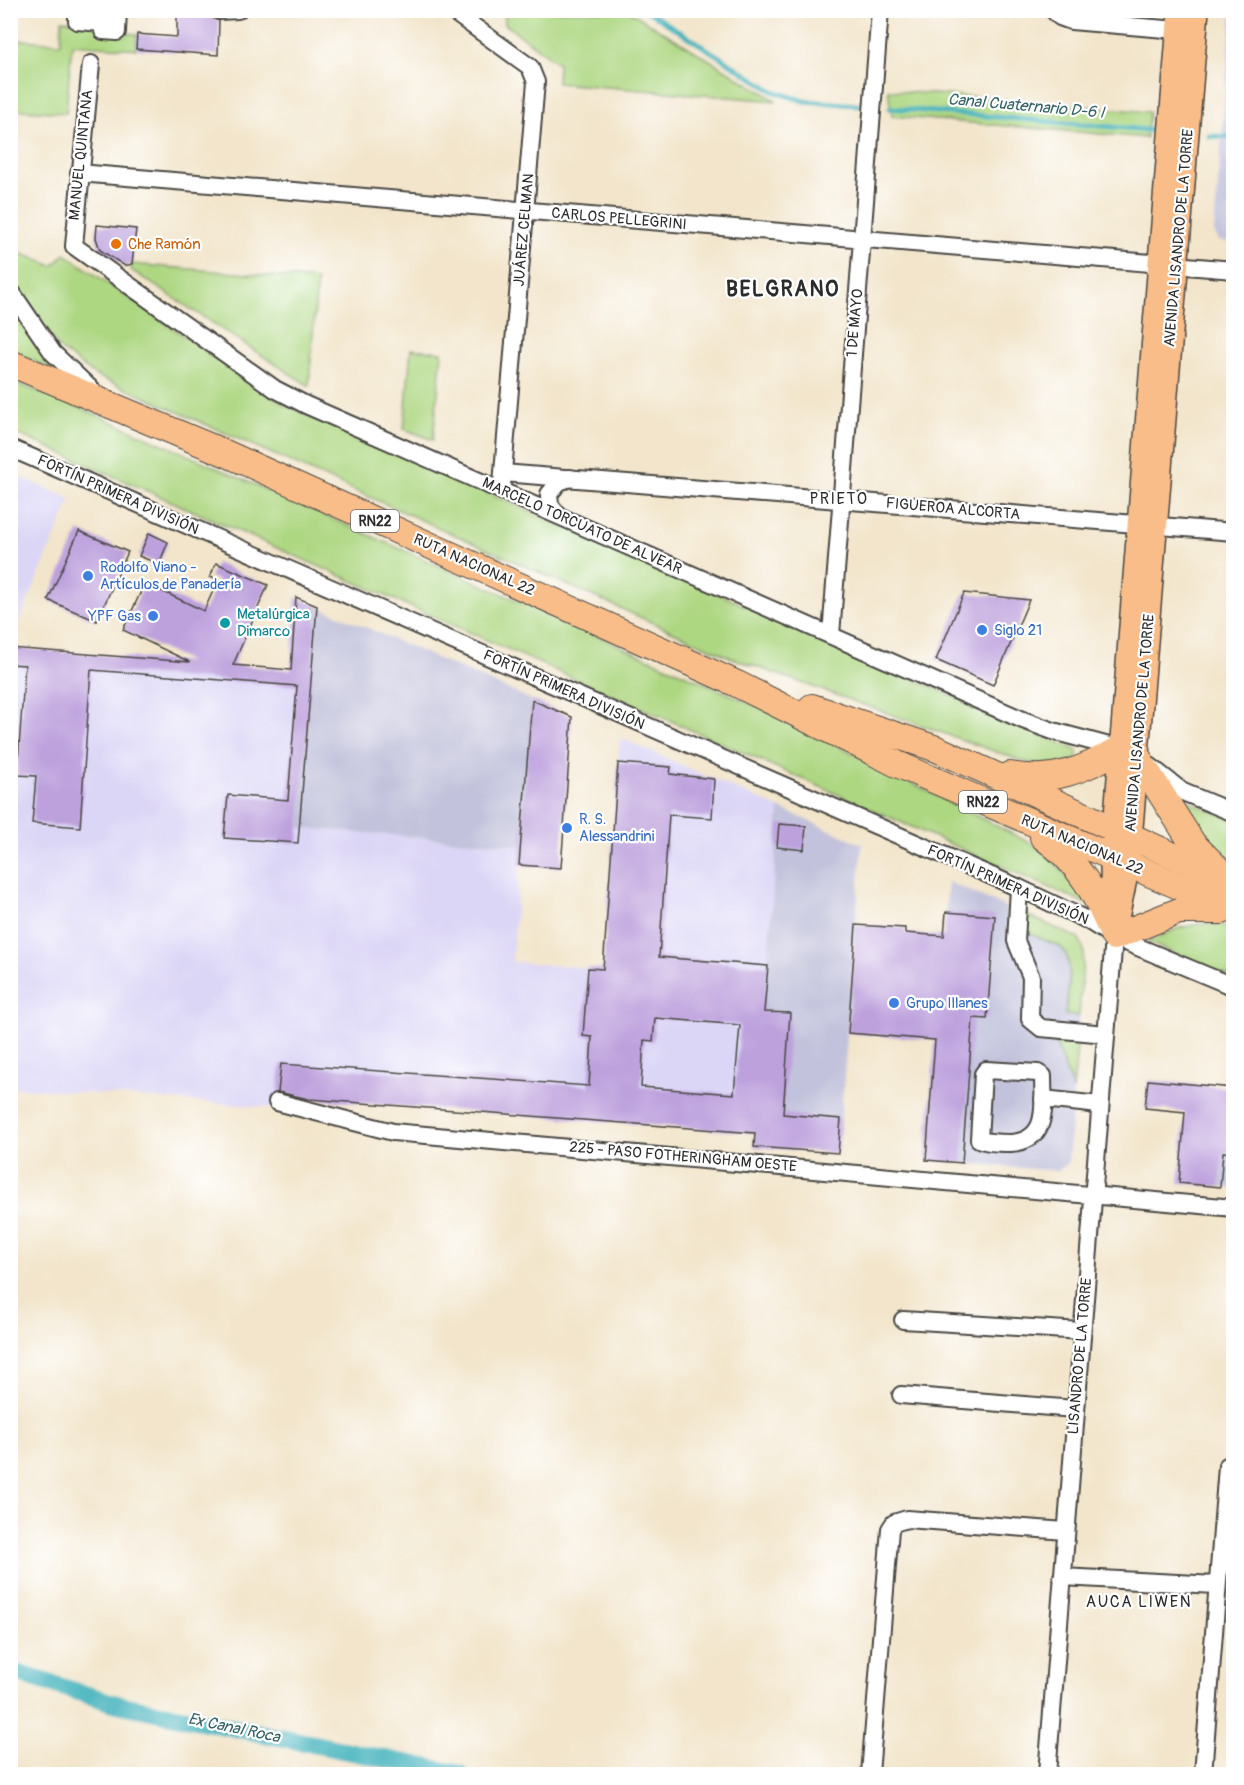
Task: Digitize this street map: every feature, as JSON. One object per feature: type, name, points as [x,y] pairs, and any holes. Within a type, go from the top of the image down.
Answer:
[{"type":"highway","name":"RUTA NACIONAL 22","points":[[10,363],[225,453],[737,684],[897,764],[1233,911]]},
{"type":"highway","name":"RUTA NACIONAL 22","points":[[737,684],[916,740],[1233,882]]},
{"type":"highway","points":[[989,772],[1019,777],[1057,777],[1129,753],[1193,844],[1233,882]]},
{"type":"highway","points":[[1003,810],[1046,839],[1080,870],[1096,896],[1114,937],[1124,936],[1148,922],[1179,910],[1233,911]]},
{"type":"main road","name":"AVENIDA LISANDRO DE LA TORRE","points":[[1114,937],[1110,885],[1120,861],[1188,21]]},
{"type":"street","points":[[77,10],[76,21],[103,23],[103,31],[117,32],[118,10]]},
{"type":"street","points":[[219,11],[238,10]]},
{"type":"street","name":"JUÁREZ CELMAN","points":[[451,10],[527,64],[534,73],[536,90],[501,491]]},
{"type":"street","name":"1 DE MAYO","points":[[831,635],[879,10]]},
{"type":"street","points":[[1053,10],[1060,18],[1071,21],[1188,21]]},
{"type":"street","name":"MANUEL QUINTANA","points":[[74,246],[91,64]]},
{"type":"street","name":"CARLOS PELLEGRINI","points":[[80,173],[1233,270]]},
{"type":"street","name":"MARCELO TORCUATO DE ALVEAR","points":[[74,246],[285,395],[1033,723],[1129,753]]},
{"type":"street","points":[[10,290],[63,363],[108,403]]},
{"type":"street","name":"FORTÍN PRIMERA DIVISIÓN","points":[[10,448],[1019,888],[1087,920],[1114,937],[1233,987]]},
{"type":"street","name":"FIGUEROA ALCORTA","points":[[503,473],[1233,532]]},
{"type":"street","points":[[558,515],[550,505],[549,494],[559,482],[570,478]]},
{"type":"street","points":[[1129,753],[1184,792],[1233,813]]},
{"type":"street","points":[[1019,888],[1016,941],[1031,978],[1032,1023],[1041,1029],[1106,1034]]},
{"type":"street","name":"LISANDRO DE LA TORRE","points":[[1047,1774],[1114,937]]},
{"type":"street","points":[[986,1071],[1041,1074],[1042,1099],[1041,1126],[1030,1138],[1005,1143],[979,1139],[983,1074],[986,1071]]},
{"type":"street","points":[[1042,1099],[1100,1105]]},
{"type":"street","name":"225 - PASO FOTHERINGHAM OESTE","points":[[277,1102],[393,1132],[1233,1208]]},
{"type":"street","points":[[903,1320],[1082,1331]]},
{"type":"street","points":[[901,1395],[1075,1409]]},
{"type":"street","points":[[1203,1774],[1216,1586],[1227,1554],[1227,1466]]},
{"type":"street","points":[[870,1774],[890,1529],[894,1523],[908,1519],[1066,1531]]},
{"type":"street","points":[[1062,1577],[1216,1586]]},
{"type":"shaded area","points":[[1232,11],[1234,11],[1233,243],[1219,241],[1214,232]]},
{"type":"shaded area","points":[[11,473],[71,499],[11,641]]},
{"type":"shaded area","points":[[317,606],[532,700],[521,845],[299,828]]},
{"type":"shaded area","points":[[10,648],[312,671],[299,828],[521,845],[512,962],[603,969],[620,738],[779,808],[755,1133],[278,1097],[277,1108],[11,1087]]},
{"type":"shaded area","points":[[779,808],[862,844],[838,1153],[754,1147]]},
{"type":"shaded area","points":[[948,882],[1078,938],[1084,950],[1068,1162],[1058,1171],[926,1160]]},
{"type":"shaded area","points":[[1233,1019],[1233,1188],[1220,1187]]},
{"type":"green space","points":[[505,11],[629,11],[777,101],[557,83],[558,63],[505,24]]},
{"type":"green space","points":[[62,20],[103,23],[103,31],[137,34],[136,49],[72,44],[66,113],[11,109],[10,39],[61,43]]},
{"type":"green space","points":[[888,90],[1149,112],[1146,138],[892,116]]},
{"type":"green space","points":[[10,249],[53,266],[65,254],[285,405],[1077,750],[1078,757],[1058,765],[1019,760],[732,658],[95,375],[60,349],[11,281]]},
{"type":"green space","points":[[132,264],[317,280],[309,386],[131,270]]},
{"type":"green space","points":[[10,299],[54,359],[55,366],[50,368],[11,351]]},
{"type":"green space","points":[[411,349],[442,352],[433,440],[404,429]]},
{"type":"green space","points":[[10,381],[81,408],[779,716],[1044,850],[1094,907],[11,431]]},
{"type":"green space","points":[[1181,798],[1233,820],[1233,861],[1215,852],[1174,804]]},
{"type":"green space","points":[[1022,913],[1078,938],[1084,950],[1079,1016],[1065,1015],[1069,979],[1066,954],[1061,947],[1021,930]]},
{"type":"green space","points":[[1205,923],[1233,927],[1233,978],[1147,942],[1179,928]]},
{"type":"green space","points":[[1053,1036],[1078,1038],[1073,1090]]},
{"type":"building","points":[[177,10],[209,10],[211,17],[219,21],[218,55],[136,49],[137,34],[177,37]]},
{"type":"building","name":"Che Ramón","points":[[97,225],[136,229],[132,264],[125,266],[100,250],[96,238]]},
{"type":"building","name":"Rodolfo Viano - Artículos de Panadería","points":[[79,531],[128,552],[97,621],[48,600]]},
{"type":"building","points":[[149,533],[168,542],[159,564],[139,556]]},
{"type":"building","points":[[216,563],[268,585],[233,665],[291,670],[296,597],[317,606],[298,843],[224,838],[228,795],[288,800],[297,686],[91,670],[80,827],[32,823],[36,776],[17,775],[25,665],[10,664],[10,648],[190,662],[123,630],[145,583],[204,611],[218,580],[210,577]]},
{"type":"building","name":"Siglo 21","points":[[964,593],[1029,600],[993,685],[936,660]]},
{"type":"building","points":[[532,700],[572,717],[561,868],[519,865]]},
{"type":"building","points":[[618,763],[671,767],[670,774],[714,779],[712,818],[669,815],[659,957],[768,966],[764,1012],[790,1013],[783,1114],[841,1119],[838,1153],[754,1147],[755,1133],[309,1099],[278,1092],[281,1064],[589,1086],[592,1037],[583,1036],[588,968],[603,969]],"holes":[[[655,1018],[740,1025],[734,1094],[641,1087],[644,1040],[653,1041]]]},
{"type":"building","points":[[779,824],[806,826],[804,850],[777,847]]},
{"type":"building","points":[[946,912],[995,916],[987,1019],[973,1018],[962,1163],[926,1160],[935,1040],[848,1033],[856,925],[905,928],[905,933],[944,936]]},
{"type":"building","points":[[1148,1080],[1233,1088],[1233,1153],[1223,1152],[1220,1187],[1179,1183],[1185,1112],[1145,1108]]},
{"type":"waterway","name":"Canal Cuaternario D-6 I","points":[[646,10],[773,91],[804,101],[859,105]]},
{"type":"waterway","name":"Canal Cuaternario D-6 I","points":[[890,108],[1160,131]]},
{"type":"waterway","name":"Canal Cuaternario D-6 I","points":[[1209,136],[1234,137]]},
{"type":"waterway","name":"Ex Canal Roca","points":[[10,1671],[117,1704],[460,1774]]},
{"type":"tunnel","points":[[186,10],[219,11]]},
{"type":"place","name":"Che Ramón","points":[[116,244]]},
{"type":"place","name":"Rodolfo Viano - Artículos de Panadería","points":[[88,576]]},
{"type":"place","name":"YPF Gas","points":[[153,616]]},
{"type":"place","name":"Metalúrgica Dimarco","points":[[225,623]]},
{"type":"place","name":"Siglo 21","points":[[982,630]]},
{"type":"place","name":"R. S. Alessandrini","points":[[567,828]]},
{"type":"place","name":"Grupo Illanes","points":[[894,1003]]},
{"type":"district","name":"BELGRANO","points":[[783,289]]},
{"type":"district","name":"PRIETO","points":[[839,499]]},
{"type":"district","name":"AUCA LIWEN","points":[[1139,1602]]}]
